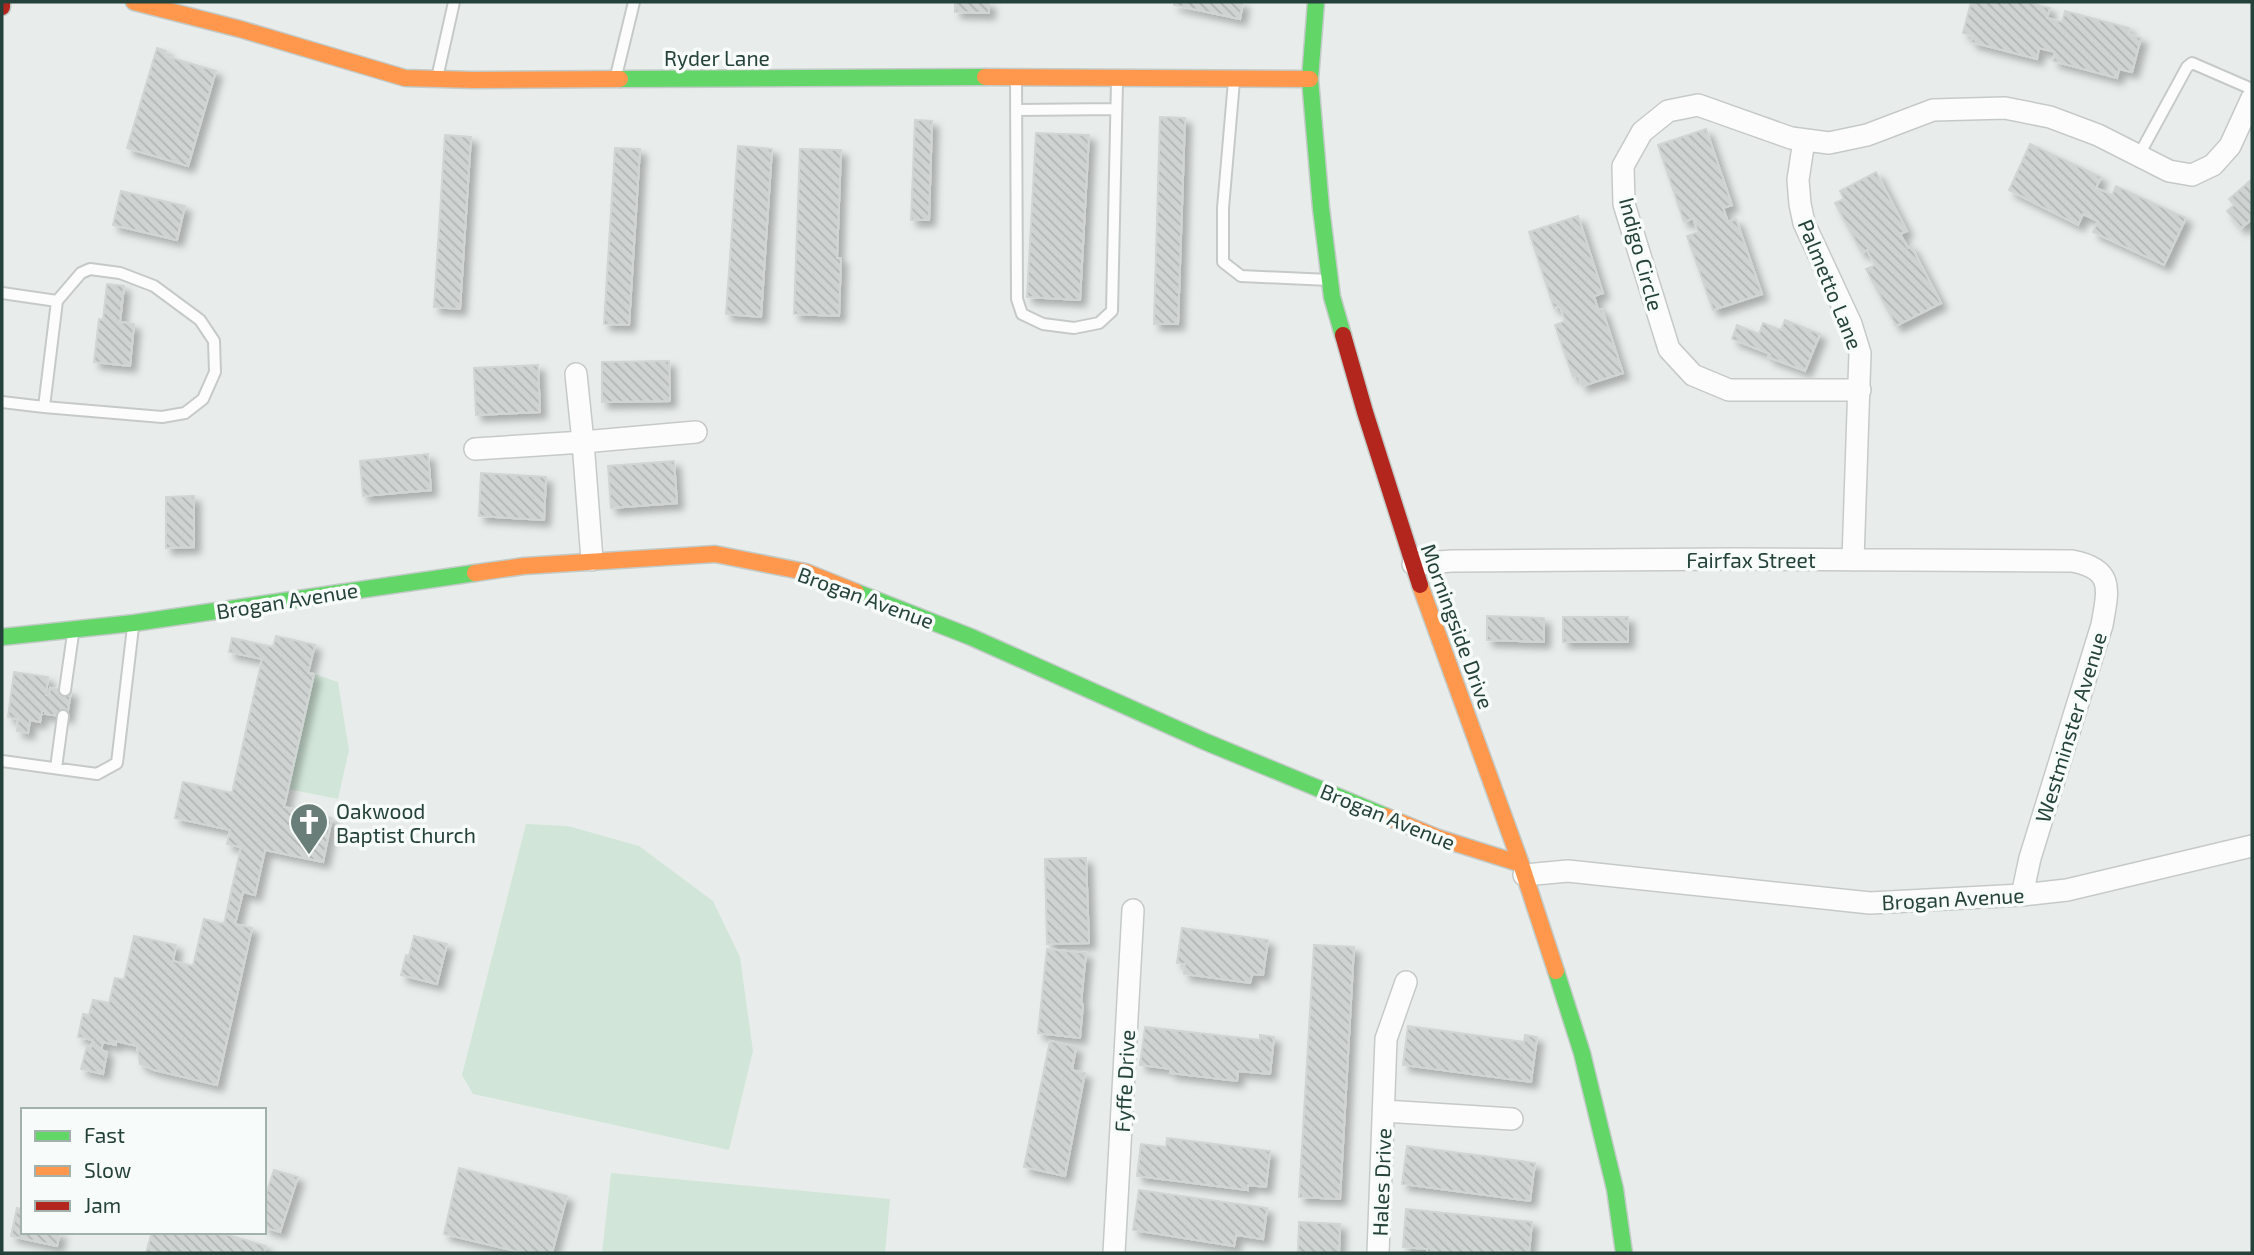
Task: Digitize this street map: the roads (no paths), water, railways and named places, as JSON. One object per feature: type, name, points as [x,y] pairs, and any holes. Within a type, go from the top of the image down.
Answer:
[{"type":"street","name":"Ryder Lane","points":[[134,2],[240,29],[405,79],[1310,79]]},
{"type":"street","name":"Morningside Drive","points":[[1316,2],[1310,79],[1332,297],[1413,564],[1522,869],[1582,1053],[1615,1189],[1625,1253]]},
{"type":"street","points":[[1804,140],[1829,143],[1867,135],[1933,110],[2005,108],[2050,117],[2098,135],[2169,171],[2192,175],[2213,165],[2230,146],[2252,97]]},
{"type":"street","name":"Indigo Circle","points":[[1804,140],[1791,138],[1698,105],[1668,111],[1642,132],[1623,166],[1624,204],[1668,349],[1693,375],[1729,390],[1860,390]]},
{"type":"street","name":"Palmetto Lane","points":[[1804,140],[1798,180],[1804,223],[1851,324],[1860,353],[1853,560]]},
{"type":"street","points":[[576,374],[592,561]]},
{"type":"street","points":[[475,449],[696,432]]},
{"type":"street","name":"Brogan Avenue","points":[[2,636],[134,623],[524,566],[715,554],[806,572],[971,636],[1206,742],[1436,837],[1522,869],[1568,871],[1870,903],[2067,890],[2252,846]]},
{"type":"street","name":"Fairfax Street","points":[[1413,564],[1479,561],[1853,560],[2072,561],[2090,564]]},
{"type":"street","name":"Westminster Avenue","points":[[2022,895],[2030,858],[2102,625],[2108,590],[2099,572],[2090,564]]},
{"type":"street","name":"Fyffe Drive","points":[[1114,1253],[1133,909]]},
{"type":"street","name":"Hales Drive","points":[[1378,1253],[1386,1039],[1406,982]]},
{"type":"street","name":"Hales Drive","points":[[1384,1111],[1512,1119]]},
{"type":"lane","points":[[436,79],[454,2]]},
{"type":"lane","points":[[616,79],[634,2]]},
{"type":"lane","points":[[2139,155],[2187,67],[2192,64],[2252,89]]},
{"type":"lane","points":[[1016,77],[1017,299],[1022,314],[1043,324],[1073,328],[1099,323],[1111,311],[1117,78]]},
{"type":"lane","points":[[1234,78],[1223,208],[1223,262],[1241,275],[1330,281]]},
{"type":"lane","points":[[1016,110],[1116,109]]},
{"type":"lane","points":[[2,402],[44,407],[162,418],[185,413],[203,399],[215,372],[214,341],[200,320],[154,286],[120,273],[90,269],[81,273],[57,301],[44,407]]},
{"type":"lane","points":[[2,293],[57,301]]},
{"type":"lane","points":[[2,761],[97,774],[117,763],[134,623]]},
{"type":"lane","points":[[65,690],[73,631]]},
{"type":"lane","points":[[56,768],[63,716]]},
{"type":"place","name":"Oakwood Baptist Church","points":[[309,856]]}]
